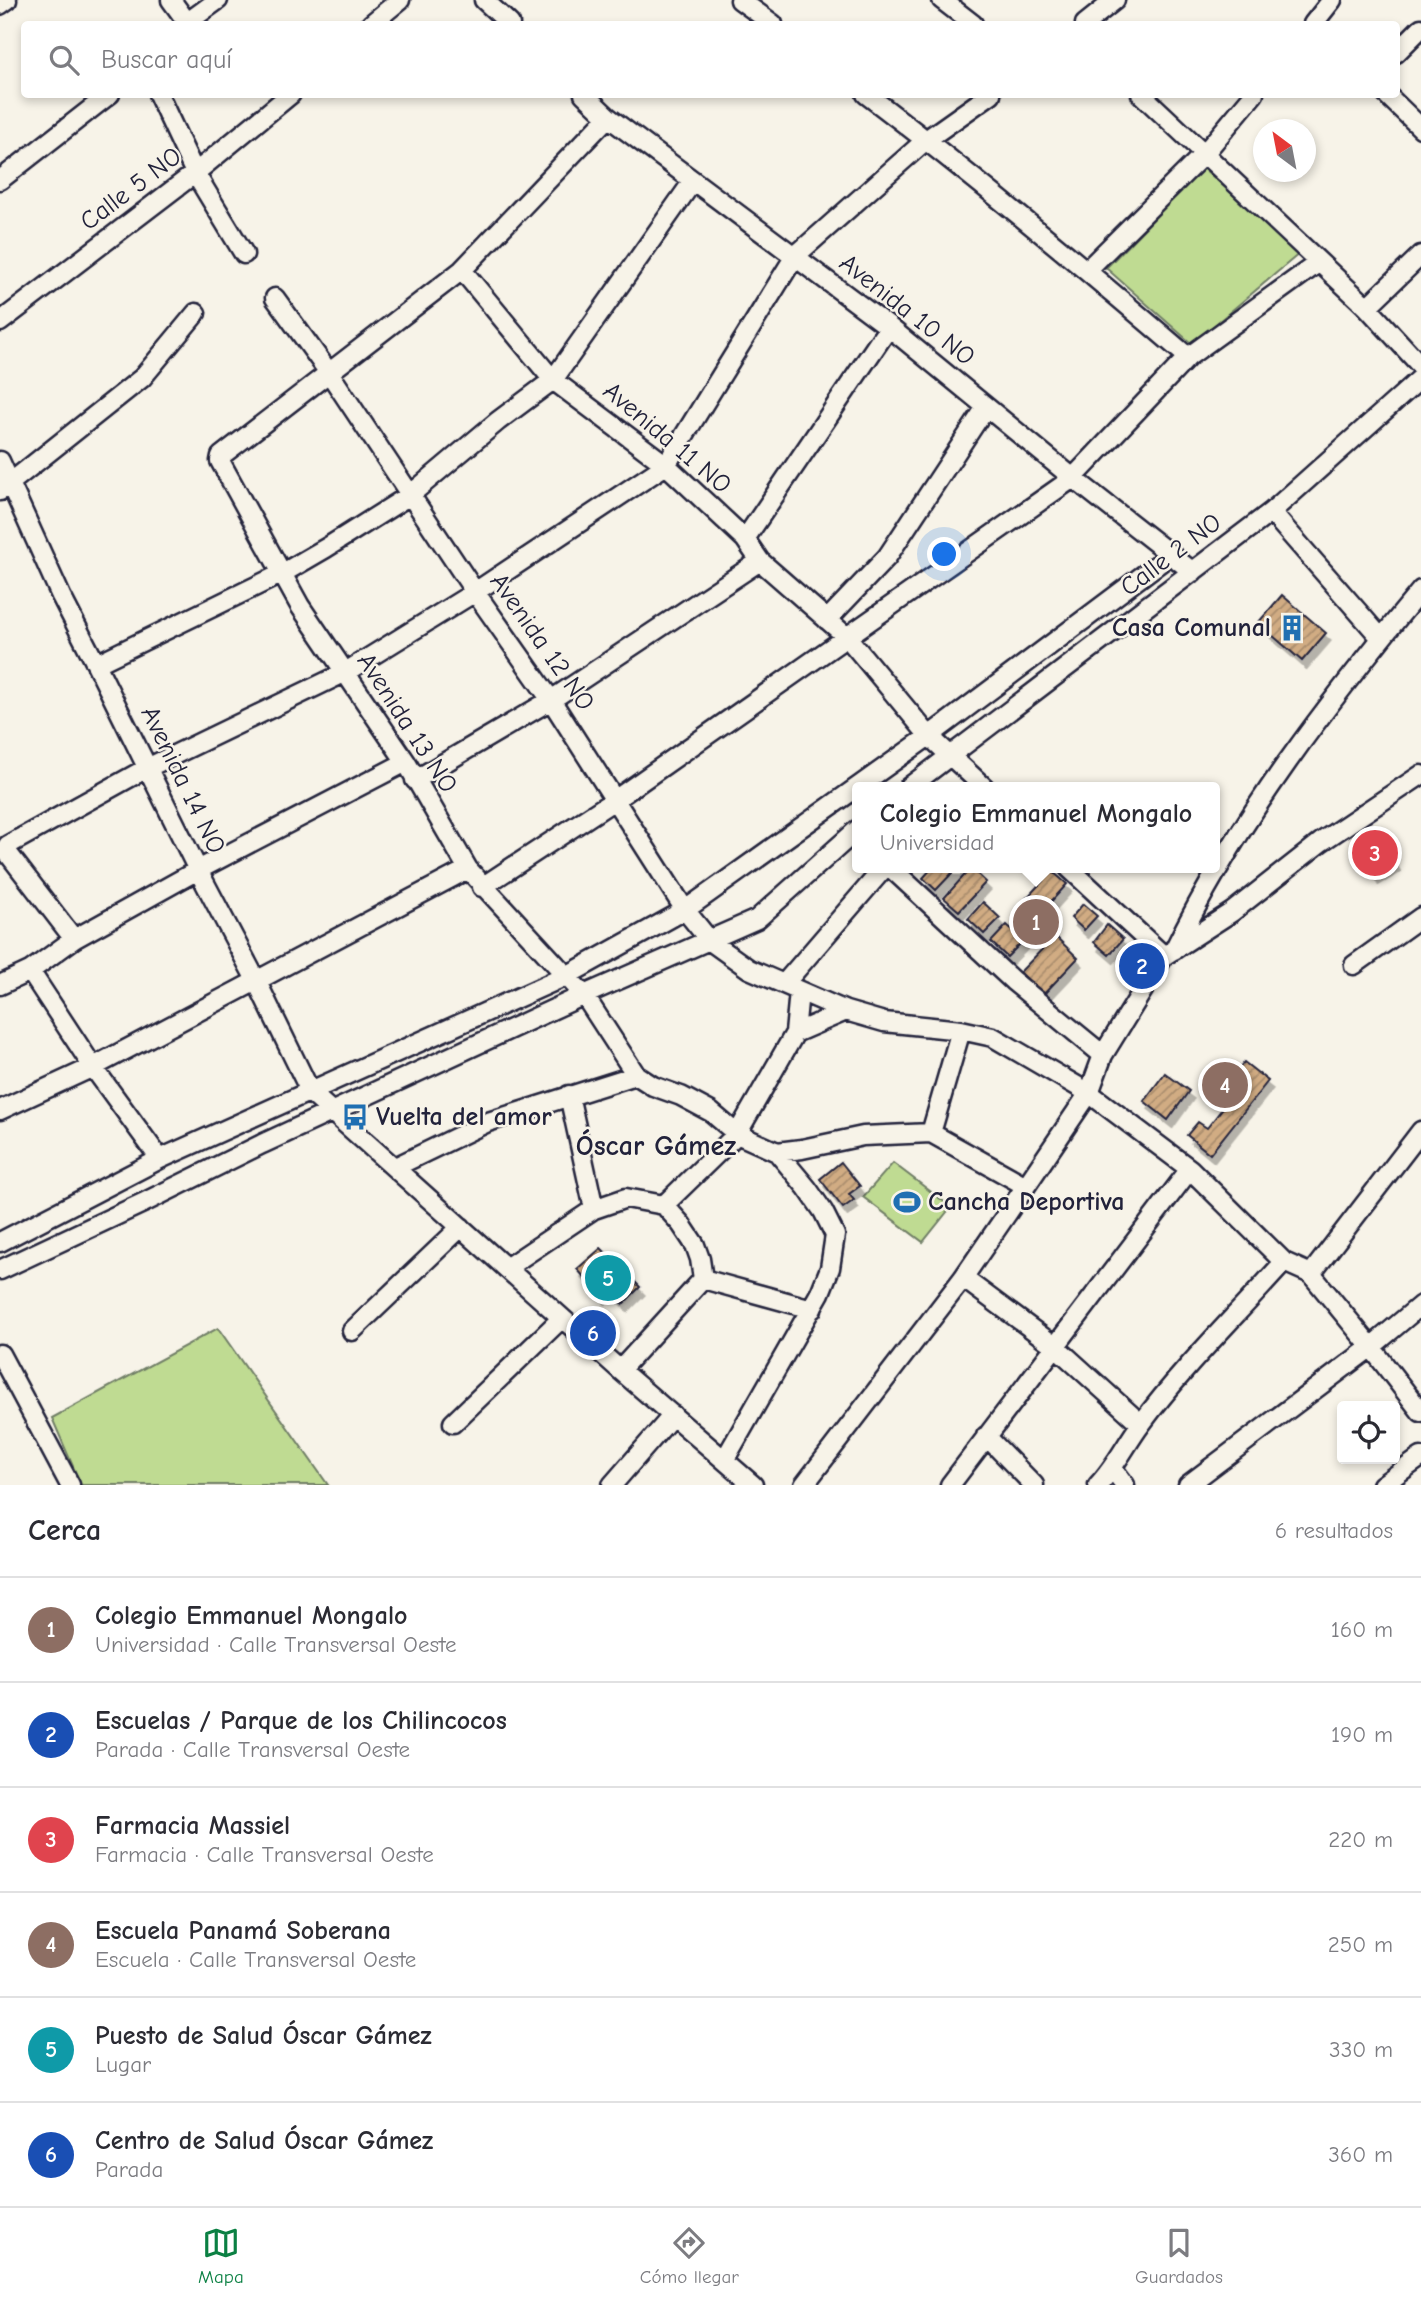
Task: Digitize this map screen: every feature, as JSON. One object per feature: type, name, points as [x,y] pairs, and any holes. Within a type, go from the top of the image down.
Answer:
[{"type":"street","points":[[0,5],[7,0]]},
{"type":"street","points":[[172,0],[185,21]]},
{"type":"street","points":[[189,21],[218,0]]},
{"type":"street","points":[[375,21],[400,0]]},
{"type":"street","points":[[484,0],[507,21]]},
{"type":"street","points":[[740,0],[769,21]]},
{"type":"street","points":[[942,0],[969,21]]},
{"type":"street","points":[[1089,21],[1115,0]]},
{"type":"street","points":[[1315,21],[1332,0]]},
{"type":"street","points":[[1400,49],[1421,28]]},
{"type":"street","points":[[0,180],[105,98]]},
{"type":"street","points":[[160,98],[195,173],[244,254]]},
{"type":"street","name":"Calle 5 NO","points":[[0,322],[195,173],[286,98]]},
{"type":"street","name":"Avenida 10 NO","points":[[588,98],[608,117],[889,327],[1073,478],[1193,572]]},
{"type":"street","points":[[871,98],[1087,270],[1188,357]]},
{"type":"street","points":[[74,939],[6,849],[8,845],[147,768],[344,673],[475,592],[666,465],[795,256],[926,140],[984,98]]},
{"type":"street","points":[[1145,98],[1367,307],[1421,366]]},
{"type":"street","points":[[1087,270],[1204,154],[1251,98]]},
{"type":"street","points":[[1390,98],[1421,128]]},
{"type":"street","points":[[330,374],[462,270],[608,117]]},
{"type":"street","points":[[96,664],[283,573],[410,495],[498,421],[553,380],[693,181]]},
{"type":"street","points":[[1367,307],[1421,255]]},
{"type":"street","points":[[482,887],[615,799],[1073,478],[1188,357],[1318,263]]},
{"type":"street","name":"Avenida 11 NO","points":[[462,270],[553,380],[666,465],[745,539],[760,561],[847,637],[929,736],[979,782]]},
{"type":"street","name":"Avenida 12 NO","points":[[275,298],[330,374],[475,592],[551,700],[685,910],[710,941],[749,969],[846,1011],[884,1022],[961,1030],[993,1037],[1089,1093],[1190,1169],[1284,1262]]},
{"type":"street","points":[[6,486],[142,378],[196,313]]},
{"type":"street","points":[[745,539],[889,327]]},
{"type":"street","name":"Avenida 13 NO","points":[[330,374],[221,456],[222,466],[300,606],[406,762],[468,869],[584,995],[636,1075]]},
{"type":"street","name":"Calle 2 NO","points":[[915,782],[1271,512],[1421,378]]},
{"type":"street","points":[[827,620],[887,557],[986,407]]},
{"type":"street","name":"Avenida 14 NO","points":[[0,461],[6,486],[198,870],[257,980],[311,1093],[752,1485]]},
{"type":"street","points":[[1271,512],[1381,638]]},
{"type":"street","points":[[864,782],[1170,555]]},
{"type":"street","points":[[415,780],[551,700],[760,561]]},
{"type":"street","points":[[1220,863],[1305,739],[1421,590]]},
{"type":"street","points":[[0,985],[30,971],[74,939],[198,870],[406,762]]},
{"type":"street","points":[[1169,953],[1232,912],[1321,842],[1421,775]]},
{"type":"street","points":[[0,1242],[160,1159],[566,976],[685,910],[852,791]]},
{"type":"street","points":[[0,1270],[262,1144],[642,968],[757,919],[852,836]]},
{"type":"street","points":[[0,1110],[93,1067],[468,869]]},
{"type":"street","points":[[664,1205],[737,1134],[795,1033],[792,987],[880,873]]},
{"type":"street","points":[[896,873],[1013,981],[1103,1055]]},
{"type":"street","points":[[1075,873],[1169,953]]},
{"type":"street","points":[[804,1485],[963,1278],[1089,1093],[1103,1055],[1169,953],[1214,873]]},
{"type":"street","points":[[1354,965],[1421,917]]},
{"type":"street","points":[[30,971],[93,1067],[160,1159]]},
{"type":"street","points":[[795,1033],[846,1011]]},
{"type":"street","points":[[931,1133],[961,1030]]},
{"type":"street","points":[[395,1167],[488,1122],[636,1075],[653,1086],[681,1096],[711,1112],[737,1134],[778,1152],[823,1211],[835,1235],[830,1268],[812,1309],[725,1459]]},
{"type":"street","points":[[569,1095],[594,1209]]},
{"type":"street","points":[[1311,1274],[1421,1131]]},
{"type":"street","points":[[778,1152],[863,1136],[931,1133],[1026,1186]]},
{"type":"street","points":[[950,1485],[1190,1169]]},
{"type":"street","points":[[506,1268],[594,1209],[626,1198],[664,1205],[695,1245],[701,1259],[703,1279],[620,1370]]},
{"type":"street","points":[[352,1331],[461,1227]]},
{"type":"street","points":[[1098,1485],[1113,1469],[1141,1424],[1284,1262],[1311,1274],[1421,1412]]},
{"type":"street","points":[[963,1278],[1056,1347],[1141,1424]]},
{"type":"street","points":[[703,1279],[812,1309]]},
{"type":"street","points":[[1188,1485],[1371,1347],[1421,1305]]},
{"type":"street","points":[[453,1423],[562,1318]]},
{"type":"street","points":[[0,1354],[70,1485]]},
{"type":"street","points":[[612,1485],[673,1415]]},
{"type":"street","points":[[986,1436],[1034,1485]]},
{"type":"street","points":[[1382,1485],[1421,1457]]},
{"type":"street","points":[[1113,1469],[1125,1485]]},
{"type":"green space","points":[[1203,168],[1300,253],[1192,344],[1106,268]]},
{"type":"green space","name":"Cancha Deportiva","points":[[893,1163],[951,1207],[923,1242],[863,1197]]},
{"type":"green space","points":[[218,1328],[328,1485],[81,1485],[52,1418]]},
{"type":"building","name":"Casa Comunal","points":[[1282,595],[1326,633],[1302,661],[1258,623]]},
{"type":"building","points":[[1375,830],[1396,864],[1374,877],[1354,843]]},
{"type":"building","points":[[928,873],[952,873],[936,890],[923,878]]},
{"type":"building","points":[[966,873],[976,873],[986,882],[959,911],[944,898]]},
{"type":"building","points":[[1050,873],[1054,873],[1067,884],[1037,917],[1022,903]]},
{"type":"building","points":[[983,902],[1000,918],[984,934],[968,919]]},
{"type":"building","points":[[1083,904],[1097,916],[1084,930],[1071,918]]},
{"type":"building","points":[[1007,925],[1024,940],[1007,957],[991,942]]},
{"type":"building","points":[[1107,925],[1123,939],[1109,955],[1094,942]]},
{"type":"building","points":[[1055,936],[1078,958],[1043,995],[1020,972]]},
{"type":"building","points":[[1244,1062],[1268,1081],[1210,1154],[1187,1135],[1198,1122],[1207,1128],[1236,1091],[1227,1083]]},
{"type":"building","points":[[1165,1073],[1189,1091],[1168,1120],[1144,1101]]},
{"type":"building","points":[[841,1162],[860,1186],[849,1194],[854,1200],[843,1208],[820,1179]]},
{"type":"building","points":[[601,1248],[640,1287],[623,1304],[609,1288],[601,1296],[577,1269]]},
{"type":"place","name":"Casa Comunal","points":[[1292,628]]},
{"type":"place","name":"Farmacia Massiel","points":[[1375,853]]},
{"type":"place","name":"Colegio Emmanuel Mongalo","points":[[1036,922]]},
{"type":"place","name":"Escuelas / Parque de los Chilincocos","points":[[1142,966]]},
{"type":"place","name":"Escuela Panamá Soberana","points":[[1225,1085]]},
{"type":"place","name":"Vuelta del amor","points":[[355,1117]]},
{"type":"place","name":"Cancha Deportiva","points":[[907,1202]]},
{"type":"place","name":"Puesto de Salud Óscar Gámez","points":[[608,1278]]},
{"type":"place","name":"Centro de Salud Óscar Gámez","points":[[593,1333]]},
{"type":"district","name":"Óscar Gámez","points":[[656,1146]]}]
